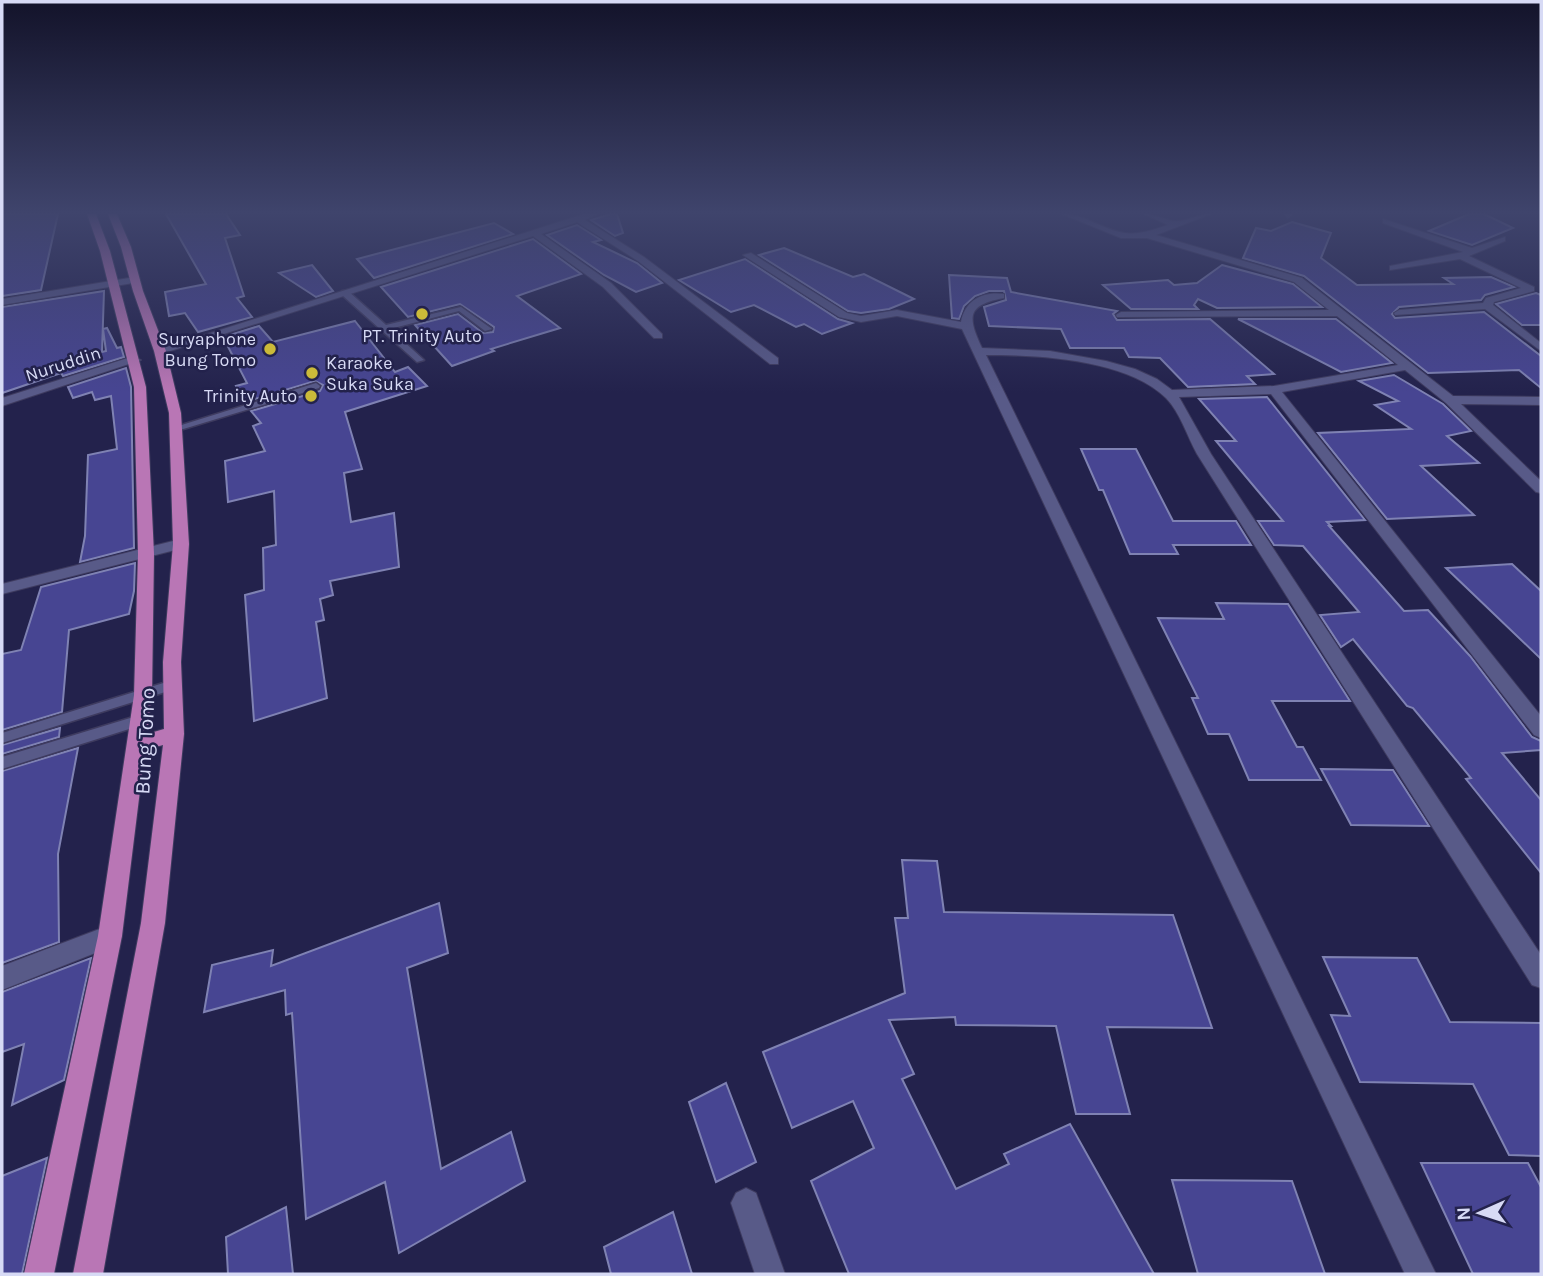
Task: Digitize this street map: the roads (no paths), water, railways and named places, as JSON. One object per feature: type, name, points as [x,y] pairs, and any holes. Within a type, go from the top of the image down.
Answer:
[{"type":"main road","name":"Bung Tomo","points":[[39,1274],[110,936],[143,695],[146,554],[143,412],[135,360],[110,274]]},
{"type":"main road","name":"Bung Tomo","points":[[88,1274],[153,923],[174,734],[173,685],[181,544],[177,428],[160,351],[133,274]]},
{"type":"main road","points":[[137,745],[174,734]]},
{"type":"street","points":[[160,351],[406,274]]},
{"type":"street","points":[[591,274],[607,285],[658,336]]},
{"type":"street","points":[[660,274],[774,361]]},
{"type":"street","points":[[777,274],[843,315],[861,319],[897,313],[966,326]]},
{"type":"street","points":[[1279,274],[1294,278],[1410,366],[1450,400],[1541,489]]},
{"type":"street","points":[[1487,306],[1490,300],[1530,289],[1501,274]]},
{"type":"street","points":[[2,302],[135,280]]},
{"type":"street","points":[[1000,296],[975,300],[968,308],[966,326],[1421,1274]]},
{"type":"street","points":[[1399,313],[1487,306],[1541,348]]},
{"type":"street","points":[[1121,315],[1338,313]]},
{"type":"street","points":[[978,351],[1020,351],[1100,364],[1135,374],[1170,394],[1211,466],[1541,976]]},
{"type":"street","name":"Nuruddin","points":[[2,402],[135,360]]},
{"type":"street","points":[[1170,394],[1274,390],[1410,366]]},
{"type":"street","points":[[1274,390],[1541,730]]},
{"type":"street","points":[[1450,400],[1541,401]]},
{"type":"street","points":[[2,589],[181,544]]},
{"type":"street","points":[[2,978],[110,936]]},
{"type":"street","points":[[746,1203],[770,1274]]},
{"type":"lane","points":[[345,293],[420,360]]},
{"type":"lane","points":[[384,328],[461,309],[488,329]]},
{"type":"lane","points":[[177,428],[316,386]]},
{"type":"lane","points":[[2,738],[173,685]]},
{"type":"lane","points":[[2,763],[140,720]]},
{"type":"place","name":"PT. Trinity Auto","points":[[422,314]]},
{"type":"place","name":"Suryaphone Bung Tomo","points":[[270,349]]},
{"type":"place","name":"Karaoke Suka Suka","points":[[312,373]]},
{"type":"place","name":"Trinity Auto","points":[[311,396]]}]
